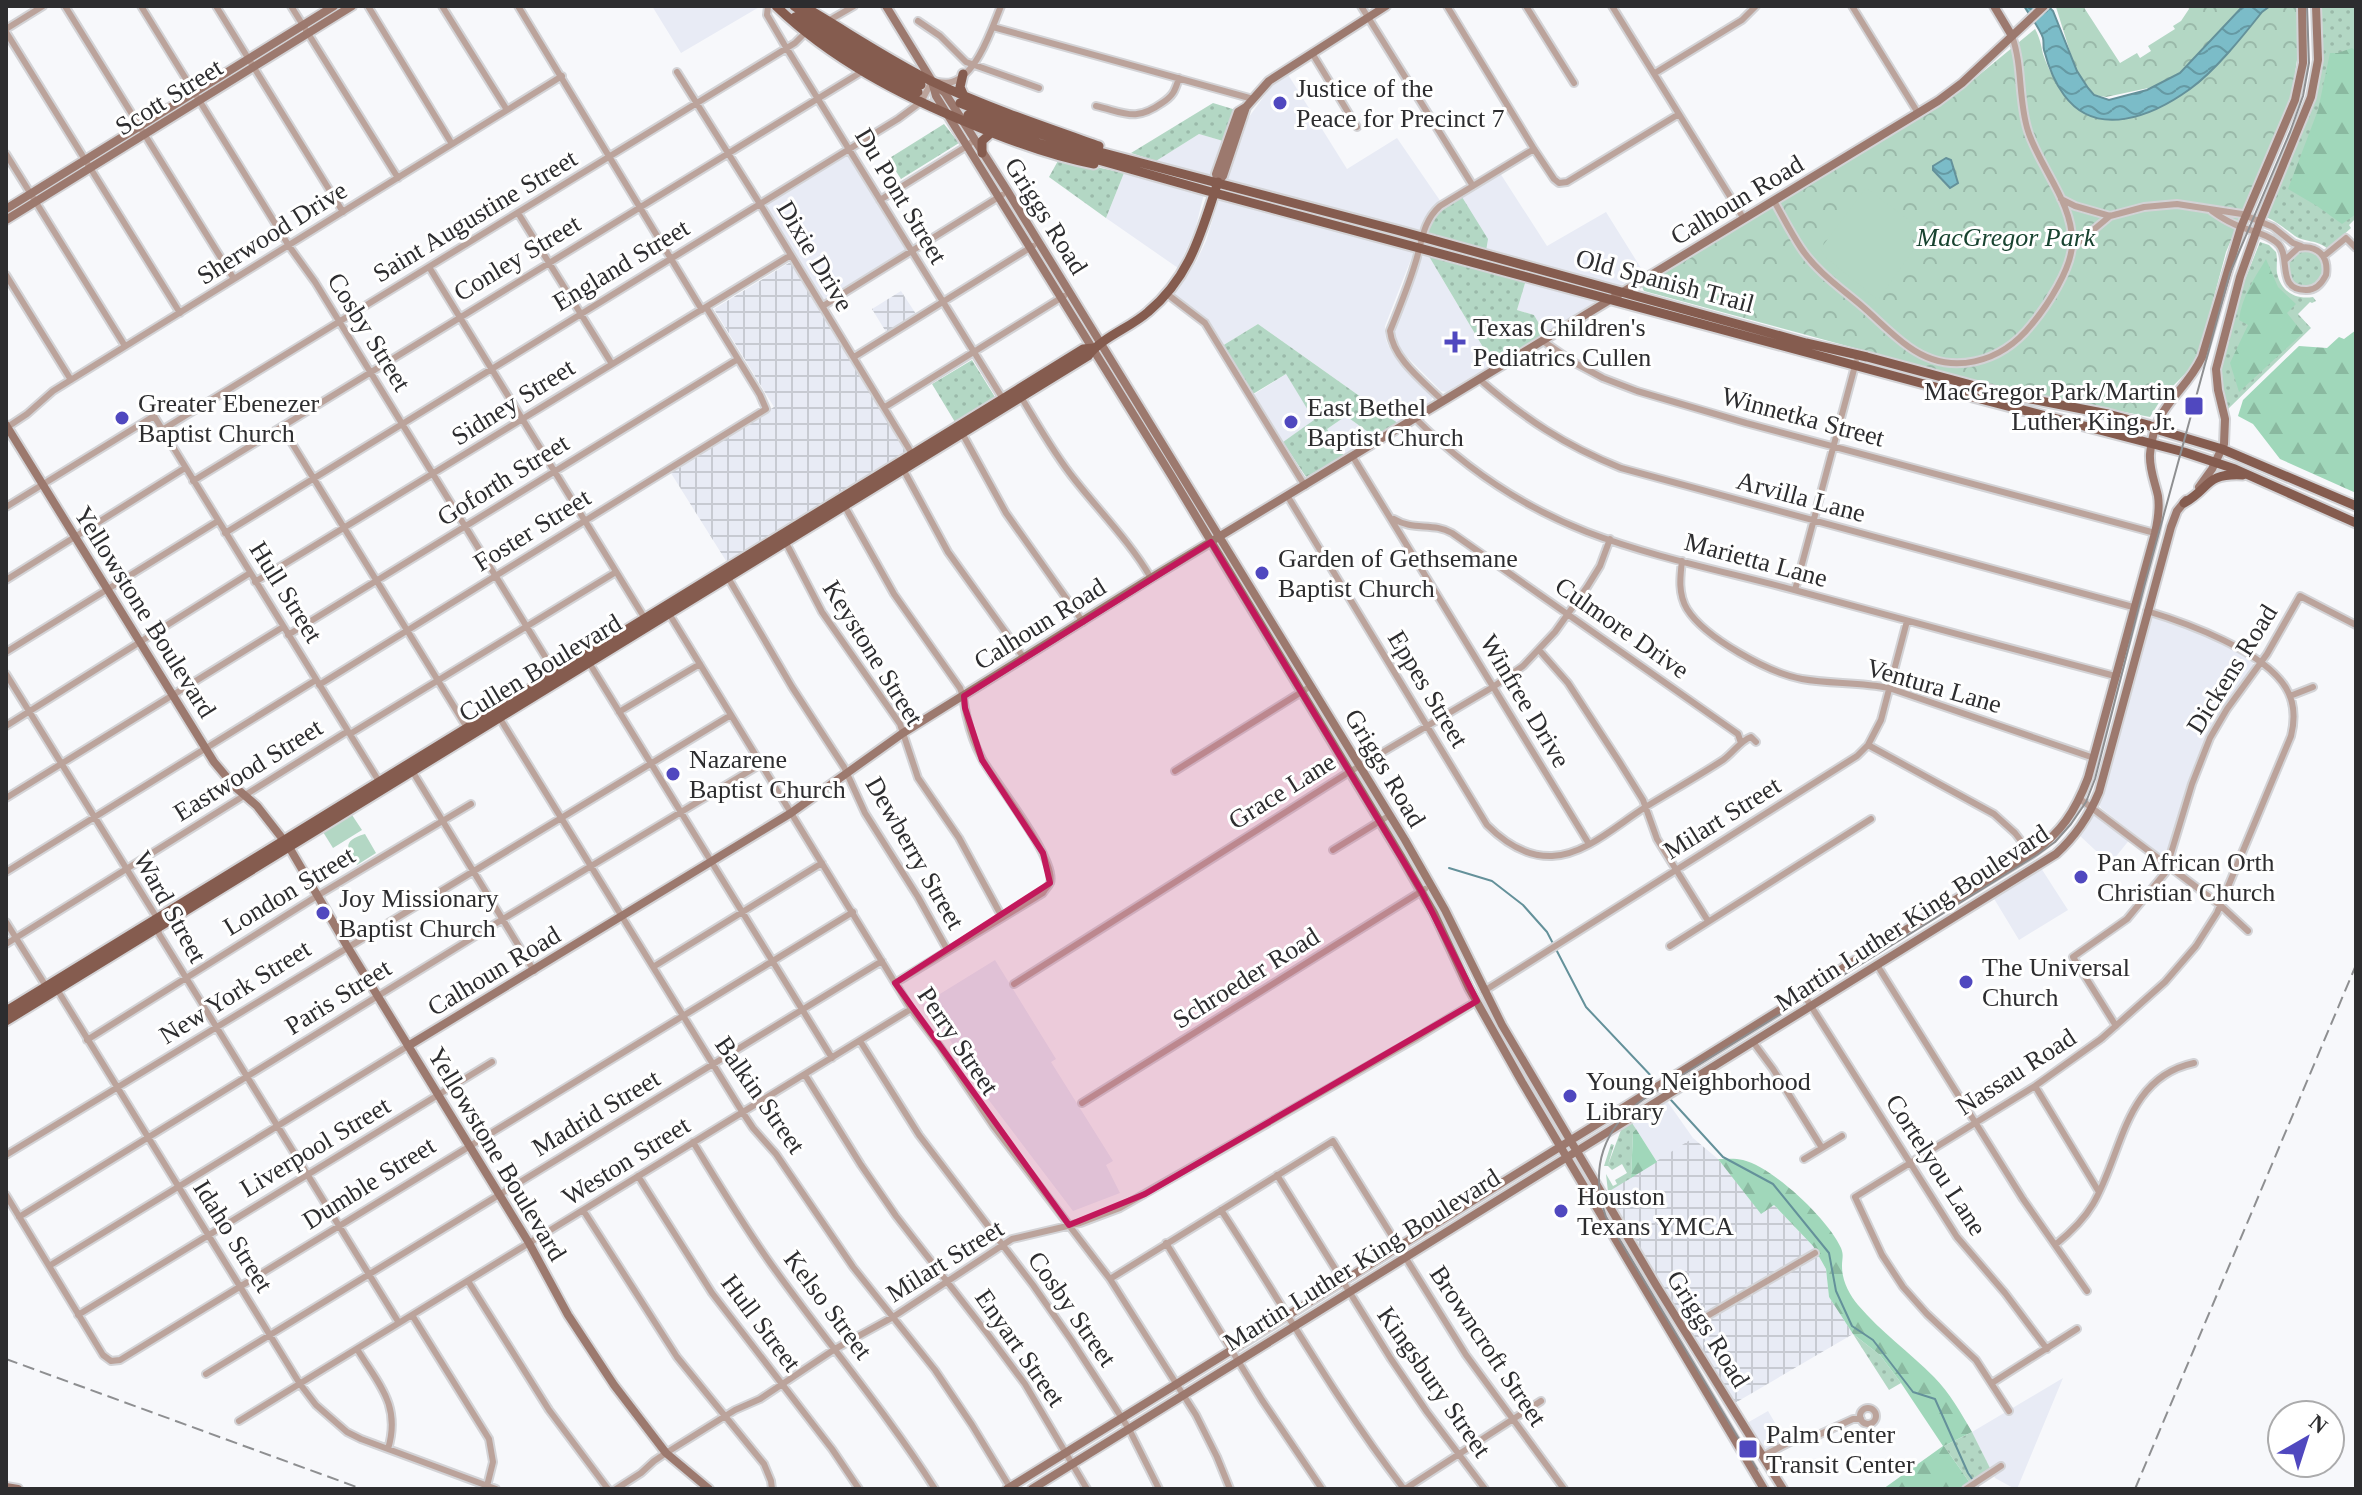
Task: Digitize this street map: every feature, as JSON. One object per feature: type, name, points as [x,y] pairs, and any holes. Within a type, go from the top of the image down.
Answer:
[{"type":"main road","name":"Scott Street","points":[[306,30],[334,6]]},
{"type":"main road","name":"Scott Street","points":[[6,220],[86,160],[142,131],[306,30],[352,6]]},
{"type":"main road","points":[[777,6],[828,49],[863,71],[920,93]]},
{"type":"main road","points":[[777,6],[840,48],[920,93]]},
{"type":"main road","points":[[794,6],[948,115],[965,118],[991,133],[1062,158],[1093,164],[1128,163]]},
{"type":"main road","points":[[803,6],[962,99],[1111,150],[1128,163]]},
{"type":"main road","name":"Griggs Road","points":[[886,6],[932,81],[965,118],[971,143],[999,197],[1061,298],[1098,346]]},
{"type":"main road","name":"Cullen Boulevard","points":[[6,1021],[157,923],[1005,403],[1083,349],[1098,346],[1135,323],[1167,294],[1197,246],[1218,182],[1216,174],[1238,112],[1269,81],[1386,6]]},
{"type":"main road","points":[[1994,6],[2012,36]]},
{"type":"main road","name":"Calhoun Road","points":[[408,1046],[712,863],[791,813],[903,733],[1151,578],[1918,113],[1962,83],[2044,6]]},
{"type":"main road","name":"Martin Luther King Boulevard","points":[[1032,1489],[2056,854],[2075,834],[2093,807],[2103,777],[2171,527],[2184,503],[2217,462],[2222,449],[2225,419],[2216,369],[2240,277],[2311,97],[2318,60],[2316,6]]},
{"type":"main road","name":"Martin Luther King Boulevard","points":[[1010,1488],[1846,966],[2031,854],[2057,833],[2080,799],[2094,758],[2159,518],[2151,468],[2156,429],[2165,406],[2193,373],[2202,357],[2241,227],[2286,125],[2299,85],[2303,54],[2302,9]]},
{"type":"main road","points":[[962,99],[960,87],[963,74]]},
{"type":"main road","name":"Griggs Road","points":[[932,81],[936,96],[948,115],[982,153],[1008,192],[1175,473],[1266,611],[1390,815],[1432,886],[1484,991],[1532,1076],[1622,1229],[1783,1489]]},
{"type":"main road","name":"Old Spanish Trail","points":[[965,118],[1038,143],[1218,182],[1347,229],[1421,243]]},
{"type":"main road","name":"Scott Street","points":[[6,209],[91,169],[142,131]]},
{"type":"main road","points":[[982,153],[982,141],[991,133]]},
{"type":"main road","name":"Old Spanish Trail","points":[[1128,163],[1215,193],[1351,218],[1421,243],[1806,343],[1856,360],[2217,462],[2356,523]]},
{"type":"main road","points":[[1347,229],[1351,218]]},
{"type":"main road","name":"Old Spanish Trail","points":[[1548,277],[1611,299],[1856,360],[2108,414],[2222,449],[2356,506]]},
{"type":"main road","name":"Yellowstone Boulevard","points":[[6,427],[204,747],[225,776],[257,806],[286,844],[529,1243],[568,1315],[614,1385],[666,1453],[709,1489]]},
{"type":"main road","points":[[2184,503],[2205,484],[2222,475],[2249,476]]},
{"type":"main road","name":"Griggs Road","points":[[1216,539],[1256,617],[1422,892],[1522,1082],[1764,1489]]},
{"type":"main road","points":[[1256,617],[1266,611]]},
{"type":"main road","name":"Cullen Boulevard","points":[[6,1011],[53,989]]},
{"type":"main road","points":[[1522,1082],[1532,1076]]},
{"type":"main road","points":[[1499,1183],[1506,1195]]},
{"type":"main road","points":[[1453,1212],[1460,1223]]},
{"type":"main road","points":[[6,1487],[18,1489]]},
{"type":"street","points":[[43,6],[6,30],[180,313]]},
{"type":"street","points":[[65,6],[234,279]]},
{"type":"street","name":"Cosby Street","points":[[141,6],[371,372],[557,677]]},
{"type":"street","points":[[216,6],[343,212]]},
{"type":"street","points":[[291,6],[398,178]]},
{"type":"street","points":[[368,6],[452,144]]},
{"type":"street","points":[[442,6],[507,110]]},
{"type":"street","points":[[518,6],[638,208],[738,359]]},
{"type":"street","name":"Du Pont Street","points":[[768,6],[767,15],[786,48],[1005,403]]},
{"type":"street","points":[[828,21],[854,6]]},
{"type":"street","points":[[932,81],[950,82],[963,74],[980,55],[1001,6]]},
{"type":"street","points":[[1361,6],[1473,186]]},
{"type":"street","points":[[1447,6],[1534,149],[1554,179],[1564,184],[1679,114]]},
{"type":"street","points":[[1526,6],[1574,83]]},
{"type":"street","points":[[1612,6],[1744,219]]},
{"type":"street","points":[[1655,73],[1742,20],[1756,6]]},
{"type":"street","points":[[1852,6],[1918,113]]},
{"type":"street","points":[[918,21],[940,36],[971,65],[1039,88]]},
{"type":"street","points":[[993,27],[1253,99]]},
{"type":"street","name":"Saint Augustine Street","points":[[162,430],[799,40],[806,32]]},
{"type":"street","points":[[2012,36],[2018,54],[2023,114],[2029,135],[2061,199],[2069,223],[2072,248]]},
{"type":"street","points":[[1312,53],[1357,127]]},
{"type":"street","name":"Conley Street","points":[[193,481],[863,71]]},
{"type":"street","name":"Dixie Drive","points":[[677,72],[915,458]]},
{"type":"street","name":"Sherwood Drive","points":[[6,427],[27,414],[44,397],[562,76]]},
{"type":"street","points":[[1096,106],[1133,115],[1148,113],[1172,96],[1179,78]]},
{"type":"street","name":"England Street","points":[[225,533],[849,149],[932,81]]},
{"type":"street","points":[[880,200],[971,143]]},
{"type":"street","points":[[1443,401],[1399,355],[1390,331],[1421,243],[1432,214],[1440,206],[1534,149]]},
{"type":"street","points":[[6,154],[125,346]]},
{"type":"street","points":[[823,306],[1008,192]]},
{"type":"street","points":[[2061,199],[2110,216]]},
{"type":"street","points":[[1774,201],[1802,249],[1825,274],[1908,346],[1941,362],[1963,363],[1999,354],[2014,344],[2050,301],[2072,248],[2110,216],[2160,205],[2193,205],[2245,216],[2273,227],[2293,243],[2313,248],[2324,256],[2327,265],[2324,280],[2307,290],[2297,288],[2288,281],[2284,272],[2285,260],[2278,243],[2209,210]]},
{"type":"street","points":[[518,213],[612,364]]},
{"type":"street","points":[[2324,256],[2346,238],[2356,248]]},
{"type":"street","points":[[854,357],[1039,242]]},
{"type":"street","points":[[2285,260],[2301,246]]},
{"type":"street","name":"Sidney Street","points":[[255,582],[791,255]]},
{"type":"street","points":[[429,267],[648,622]]},
{"type":"street","points":[[6,275],[71,380]]},
{"type":"street","points":[[885,407],[1070,292]]},
{"type":"street","points":[[1167,294],[1205,323],[1305,486]]},
{"type":"street","name":"Winnetka Street","points":[[1543,341],[1589,370],[1637,391],[2155,533]]},
{"type":"street","name":"Foster Street","points":[[6,872],[204,747],[406,631],[766,409],[738,359]]},
{"type":"street","name":"Goforth Street","points":[[288,635],[738,359]]},
{"type":"street","points":[[1795,590],[1856,360]]},
{"type":"street","name":"Arvilla Lane","points":[[1479,379],[1528,420],[1591,456],[1646,477],[2133,607]]},
{"type":"street","points":[[1019,394],[1058,456],[1128,541],[1151,578]]},
{"type":"street","name":"Hull Street","points":[[42,484],[154,416],[382,786]]},
{"type":"street","name":"Marietta Lane","points":[[1416,419],[1468,465],[1511,494],[1563,522],[1682,561],[2115,676]]},
{"type":"street","points":[[282,427],[469,731]]},
{"type":"street","points":[[960,431],[1011,522],[1083,622]]},
{"type":"street","name":"Winfree Drive","points":[[1353,457],[1589,844]]},
{"type":"street","points":[[902,467],[948,552],[1024,658]]},
{"type":"street","points":[[6,580],[185,468]]},
{"type":"street","points":[[6,507],[42,484]]},
{"type":"street","name":"Eppes Street","points":[[1288,497],[1481,815],[1496,834],[1510,845],[1535,855],[1567,854],[1589,844]]},
{"type":"street","points":[[842,503],[894,594],[960,688],[982,760],[1012,802],[1043,853],[1051,873],[1050,883],[1043,893],[895,983]]},
{"type":"street","name":"Culmore Drive","points":[[1390,517],[1415,527],[1433,526],[1448,531],[1738,734],[1741,743]]},
{"type":"street","points":[[6,652],[218,521]]},
{"type":"street","points":[[1406,544],[1409,533],[1415,527]]},
{"type":"street","name":"Keystone Street","points":[[783,539],[822,612],[883,697],[903,733],[918,778],[959,838],[1002,917]]},
{"type":"street","name":"Grace Lane","points":[[1014,984],[1523,666],[1568,614],[1595,575],[1610,539]]},
{"type":"street","name":"Ventura Lane","points":[[1682,561],[1680,586],[1687,609],[1697,621],[1743,656],[1774,671],[1803,679],[1889,688],[2094,758]]},
{"type":"street","name":"Eastwood Street","points":[[6,944],[616,572]]},
{"type":"street","points":[[6,726],[250,573]]},
{"type":"street","name":"Dewberry Street","points":[[725,574],[847,773],[865,813],[948,951]]},
{"type":"street","name":"Dickens Road","points":[[2116,1026],[2073,957],[2127,919],[2156,886],[2168,865],[2192,784],[2210,738],[2300,596],[2356,625]]},
{"type":"street","name":"Perry Street","points":[[667,610],[911,1009],[994,1127],[1110,1279],[1177,1384],[1217,1457],[1230,1489]]},
{"type":"street","points":[[2147,611],[2213,635],[2260,663],[2282,683],[2290,696],[2313,687]]},
{"type":"street","name":"Milart Street","points":[[1484,991],[1857,756],[1868,745],[1881,720],[1907,621]]},
{"type":"street","points":[[6,798],[283,627]]},
{"type":"street","points":[[1539,650],[1580,700],[1635,787],[1657,839],[1708,921]]},
{"type":"street","points":[[587,659],[832,1058]]},
{"type":"street","points":[[619,712],[700,664]]},
{"type":"street","name":"Ward Street","points":[[6,674],[127,869],[186,977],[399,1323]]},
{"type":"street","points":[[1175,771],[1311,686]]},
{"type":"street","name":"Nassau Road","points":[[1992,1383],[1976,1360],[1903,1287],[1882,1255],[1855,1197],[2035,1086],[2116,1026],[2180,966],[2210,926],[2291,736],[2294,719],[2290,696]]},
{"type":"street","name":"Balkin Street","points":[[498,714],[743,1113],[776,1154],[812,1210],[935,1370],[1010,1488]]},
{"type":"street","name":"New York Street","points":[[6,1155],[731,715]]},
{"type":"street","points":[[1589,844],[1712,767],[1736,751],[1741,743],[1751,737],[1756,742]]},
{"type":"street","points":[[1868,745],[1994,814],[2015,833],[2031,854]]},
{"type":"street","name":"Paris Street","points":[[19,1217],[761,764]]},
{"type":"street","points":[[411,769],[535,971]]},
{"type":"street","points":[[2080,799],[2220,905],[2248,931]]},
{"type":"street","name":"London Street","points":[[87,1040],[471,804]]},
{"type":"street","points":[[1333,850],[1390,815]]},
{"type":"street","points":[[1670,946],[1871,819]]},
{"type":"street","points":[[653,967],[822,863]]},
{"type":"street","name":"Schroeder Road","points":[[1082,1103],[1432,886]]},
{"type":"street","name":"Dumble Street","points":[[78,1315],[103,1355],[111,1361],[120,1360],[853,912]]},
{"type":"street","name":"Idaho Street","points":[[6,922],[87,1040],[316,1405],[336,1425],[361,1439],[496,1489]]},
{"type":"street","name":"Madrid Street","points":[[206,1374],[882,961]]},
{"type":"street","points":[[1877,965],[1975,1123],[2087,1291]]},
{"type":"street","name":"Cortelyou Lane","points":[[1804,995],[1957,1237],[2047,1349]]},
{"type":"street","name":"Milart Street","points":[[616,1489],[666,1453],[724,1417],[754,1403],[1003,1245],[1020,1236],[1097,1217],[1145,1194],[1477,1001]]},
{"type":"street","name":"Weston Street","points":[[239,1421],[911,1009]]},
{"type":"street","name":"Cosby Street","points":[[860,1041],[919,1135],[1072,1341],[1129,1429],[1159,1489]]},
{"type":"street","points":[[1753,1042],[1822,1148]]},
{"type":"street","name":"Calhoun Road","points":[[49,1266],[408,1046]]},
{"type":"street","name":"Liverpool Street","points":[[78,1315],[492,1062]]},
{"type":"street","points":[[2055,1245],[2081,1222],[2099,1192],[2129,1120],[2145,1091],[2172,1070],[2194,1063]]},
{"type":"street","name":"Enyart Street","points":[[805,1075],[878,1190],[1025,1384],[1087,1489]]},
{"type":"street","points":[[2035,1086],[2099,1192]]},
{"type":"street","points":[[1804,1159],[1842,1136]]},
{"type":"street","name":"Browncroft Street","points":[[1277,1175],[1333,1141],[1466,1355],[1564,1489]]},
{"type":"street","name":"Kelso Street","points":[[693,1142],[752,1237],[895,1427],[935,1489]]},
{"type":"street","points":[[1110,1279],[1277,1175]]},
{"type":"street","name":"Kingsbury Street","points":[[1277,1175],[1406,1380],[1485,1489]]},
{"type":"street","name":"Hull Street","points":[[638,1176],[712,1293],[859,1489]]},
{"type":"street","points":[[6,1195],[78,1315]]},
{"type":"street","points":[[583,1210],[654,1324],[724,1417],[764,1464],[772,1489]]},
{"type":"street","points":[[1221,1210],[1289,1314],[1342,1405],[1404,1489],[1541,1401]]},
{"type":"street","points":[[1166,1243],[1322,1489]]},
{"type":"street","points":[[1685,1329],[1815,1253]]},
{"type":"street","points":[[468,1281],[549,1410],[608,1489]]},
{"type":"street","points":[[412,1315],[489,1439],[493,1462],[487,1486]]},
{"type":"street","points":[[2009,1411],[1992,1383],[2077,1329]]},
{"type":"street","points":[[357,1349],[391,1408],[394,1427],[388,1449]]},
{"type":"street","points":[[1763,1456],[1792,1441],[1816,1436],[1853,1419],[1861,1419]]},
{"type":"street","points":[[1968,1488],[2001,1466]]},
{"type":"street","points":[[1771,1489],[1778,1480]]},
{"type":"highlighted area","points":[[1211,542],[1422,892],[1477,1001],[1145,1194],[1069,1225],[895,983],[1050,883],[1043,853],[982,760],[964,696]]},
{"type":"shaded area","points":[[652,6],[761,6],[681,53]]},
{"type":"shaded area","points":[[1287,73],[1347,169],[1397,138],[1441,202],[1431,210],[1418,231],[1227,180],[1246,121],[1270,88]]},
{"type":"shaded area","points":[[1199,134],[1223,141],[1211,175],[1156,161]]},
{"type":"shaded area","points":[[847,155],[906,250],[823,301],[764,205]]},
{"type":"shaded area","points":[[1124,173],[1204,194],[1195,230],[1178,268],[1106,218]]},
{"type":"shaded area","points":[[1500,173],[1547,246],[1606,212],[1644,273],[1618,287],[1486,251],[1462,197]]},
{"type":"shaded area","points":[[1223,198],[1411,250],[1413,254],[1385,326],[1386,340],[1390,349],[1433,394],[1431,402],[1399,424],[1258,324],[1222,346],[1202,317],[1173,296],[1196,262],[1218,202]]},
{"type":"shaded area","points":[[1427,253],[1493,364],[1446,392],[1441,391],[1398,348],[1394,336],[1421,258]]},
{"type":"shaded area","points":[[792,261],[909,453],[728,564],[669,470],[774,407],[714,309]]},
{"type":"shaded area","points":[[1526,280],[1593,298],[1594,303],[1545,334],[1534,315],[1517,310]]},
{"type":"shaded area","points":[[901,291],[916,314],[886,332],[872,309]]},
{"type":"shaded area","points":[[1286,374],[1315,420],[1283,442],[1253,395]]},
{"type":"shaded area","points":[[1346,416],[1375,437],[1344,456],[1327,429]]},
{"type":"shaded area","points":[[2151,616],[2217,640],[2253,662],[2253,667],[2215,719],[2200,750],[2166,856],[2101,808],[2098,802]]},
{"type":"shaded area","points":[[2095,814],[2130,839],[2110,864],[2079,835]]},
{"type":"shaded area","points":[[2041,868],[2068,910],[2019,940],[1993,897]]},
{"type":"shaded area","points":[[995,960],[1056,1059],[1051,1062],[1113,1161],[1106,1165],[1120,1193],[1073,1211],[922,1005]]},
{"type":"shaded area","points":[[1667,1101],[1693,1138],[1657,1162],[1632,1123]]},
{"type":"shaded area","points":[[1693,1138],[1718,1159],[1761,1213],[1774,1205],[1813,1246],[1826,1269],[1829,1297],[1853,1334],[1735,1403],[1606,1193]]},
{"type":"shaded area","points":[[2063,1378],[2015,1489],[1995,1478],[1972,1432]]},
{"type":"shaded area","points":[[1768,1411],[1785,1440],[1767,1449],[1762,1447],[1747,1423]]},
{"type":"green space","points":[[2058,6],[2083,6],[2120,63],[2137,53],[2140,58],[2151,51],[2148,46],[2175,29],[2173,26],[2181,21],[2188,6],[2243,6],[2181,73],[2153,87],[2106,97],[2094,95],[2083,85],[2076,71]]},
{"type":"green space","name":"MacGregor Park","points":[[2270,6],[2298,6],[2298,53],[2292,95],[2226,252],[2199,353],[2191,368],[2163,396],[2150,417],[2002,388],[1644,291],[1642,287],[1956,94],[2035,29],[2053,76],[2077,109],[2190,89]]},
{"type":"green space","points":[[2319,6],[2356,6],[2356,218],[2349,225],[2351,228],[2328,249],[2299,238],[2266,217],[2310,112],[2317,86]]},
{"type":"green space","points":[[2352,48],[2356,51],[2356,214],[2342,224],[2288,189],[2318,110],[2330,53]]},
{"type":"green space","points":[[1213,103],[1236,110],[1223,141],[1199,134],[1156,161],[1131,153]]},
{"type":"green space","points":[[944,124],[959,143],[901,179],[888,159]]},
{"type":"green space","points":[[1059,159],[1124,173],[1106,218],[1049,177]]},
{"type":"green space","points":[[1866,188],[1909,220],[1914,249],[1878,300],[1824,256],[1821,248]]},
{"type":"green space","points":[[1462,197],[1488,239],[1486,251],[1427,232],[1435,215]]},
{"type":"green space","points":[[2260,242],[2276,252],[2277,273],[2286,290],[2295,296],[2313,297],[2316,301],[2310,302],[2298,314],[2311,328],[2228,409],[2220,367],[2244,282]]},
{"type":"green space","points":[[2306,249],[2319,255],[2325,268],[2319,281],[2306,287],[2293,281],[2287,268],[2293,255]]},
{"type":"green space","points":[[1427,253],[1526,280],[1517,310],[1534,315],[1545,334],[1493,364]]},
{"type":"green space","points":[[2266,259],[2278,287],[2296,304],[2287,313],[2303,333],[2239,392],[2230,363],[2248,325],[2239,320],[2243,303]]},
{"type":"green space","points":[[1258,324],[1399,424],[1375,437],[1346,416],[1327,429],[1344,456],[1306,477],[1283,442],[1314,420],[1286,374],[1253,394],[1222,346]]},
{"type":"green space","points":[[2356,330],[2356,493],[2280,459],[2253,424],[2238,416],[2243,400],[2299,346],[2327,348],[2339,337],[2344,339]]},
{"type":"green space","points":[[972,360],[995,397],[955,422],[932,384]]},
{"type":"green space","points":[[352,815],[362,830],[333,848],[323,832]]},
{"type":"green space","points":[[365,834],[376,853],[357,865],[348,846],[352,840]]},
{"type":"green space","points":[[1632,1123],[1636,1129],[1633,1132],[1631,1178],[1608,1192],[1606,1174],[1613,1186],[1617,1184],[1615,1180],[1627,1173],[1622,1164],[1612,1170],[1604,1166],[1611,1144],[1614,1145],[1608,1165],[1621,1130]]},
{"type":"green space","points":[[1636,1129],[1657,1162],[1631,1178],[1633,1132]]},
{"type":"green space","points":[[1718,1159],[1743,1160],[1769,1173],[1799,1196],[1825,1223],[1841,1248],[1843,1277],[1855,1301],[1940,1383],[1972,1432],[1944,1446],[1970,1483],[1960,1489],[1883,1489],[1943,1446],[1880,1355],[1853,1334],[1829,1297],[1826,1269],[1813,1246],[1774,1205],[1761,1214]]},
{"type":"green space","points":[[1853,1334],[1880,1355],[1901,1383],[1889,1390]]},
{"type":"green space","points":[[1972,1432],[1991,1470],[1970,1483],[1944,1446]]},
{"type":"water","points":[[2024,6],[2048,6],[2053,11],[2077,71],[2094,95],[2109,100],[2147,90],[2180,73],[2243,6],[2270,6],[2219,63],[2176,99],[2143,114],[2109,120],[2077,109],[2064,95],[2050,68],[2041,34]]},
{"type":"water","points":[[1946,158],[1951,160],[1958,183],[1950,188],[1933,170],[1933,166]]},
{"type":"waterway","points":[[1449,868],[1492,881],[1523,905],[1547,932],[1586,1007],[1654,1079]]},
{"type":"waterway","points":[[1671,1100],[1723,1157],[1773,1184],[1829,1253],[1836,1291],[1852,1326],[1873,1340],[1913,1392],[1935,1399],[1968,1473],[1979,1489]]},
{"type":"tunnel","points":[[918,92],[958,111]]},
{"type":"tram line","points":[[1757,1469],[1606,1217],[1599,1182],[1603,1150],[1619,1122],[1645,1098],[2037,855],[2055,842],[2086,802],[2095,779],[2230,273],[2303,96],[2309,63],[2307,6]]},
{"type":"railway","points":[[2135,1489],[2356,965]]},
{"type":"railway","points":[[6,1359],[362,1489]]},
{"type":"place","name":"Justice of the Peace for Precinct 7","points":[[1280,103]]},
{"type":"place","name":"Texas Children's Pediatrics Cullen","points":[[1455,342]]},
{"type":"place","name":"MacGregor Park/Martin Luther King, Jr.","points":[[2194,406]]},
{"type":"place","name":"Greater Ebenezer Baptist Church","points":[[122,418]]},
{"type":"place","name":"East Bethel Baptist Church","points":[[1291,422]]},
{"type":"place","name":"Garden of Gethsemane Baptist Church","points":[[1262,573]]},
{"type":"place","name":"Nazarene Baptist Church","points":[[673,774]]},
{"type":"place","name":"Pan African Orth Christian Church","points":[[2081,877]]},
{"type":"place","name":"Joy Missionary Baptist Church","points":[[323,913]]},
{"type":"place","name":"The Universal Church","points":[[1966,982]]},
{"type":"place","name":"Young Neighborhood Library","points":[[1570,1096]]},
{"type":"place","name":"Houston Texans YMCA","points":[[1561,1211]]},
{"type":"place","name":"Palm Center Transit Center","points":[[1748,1449]]}]
